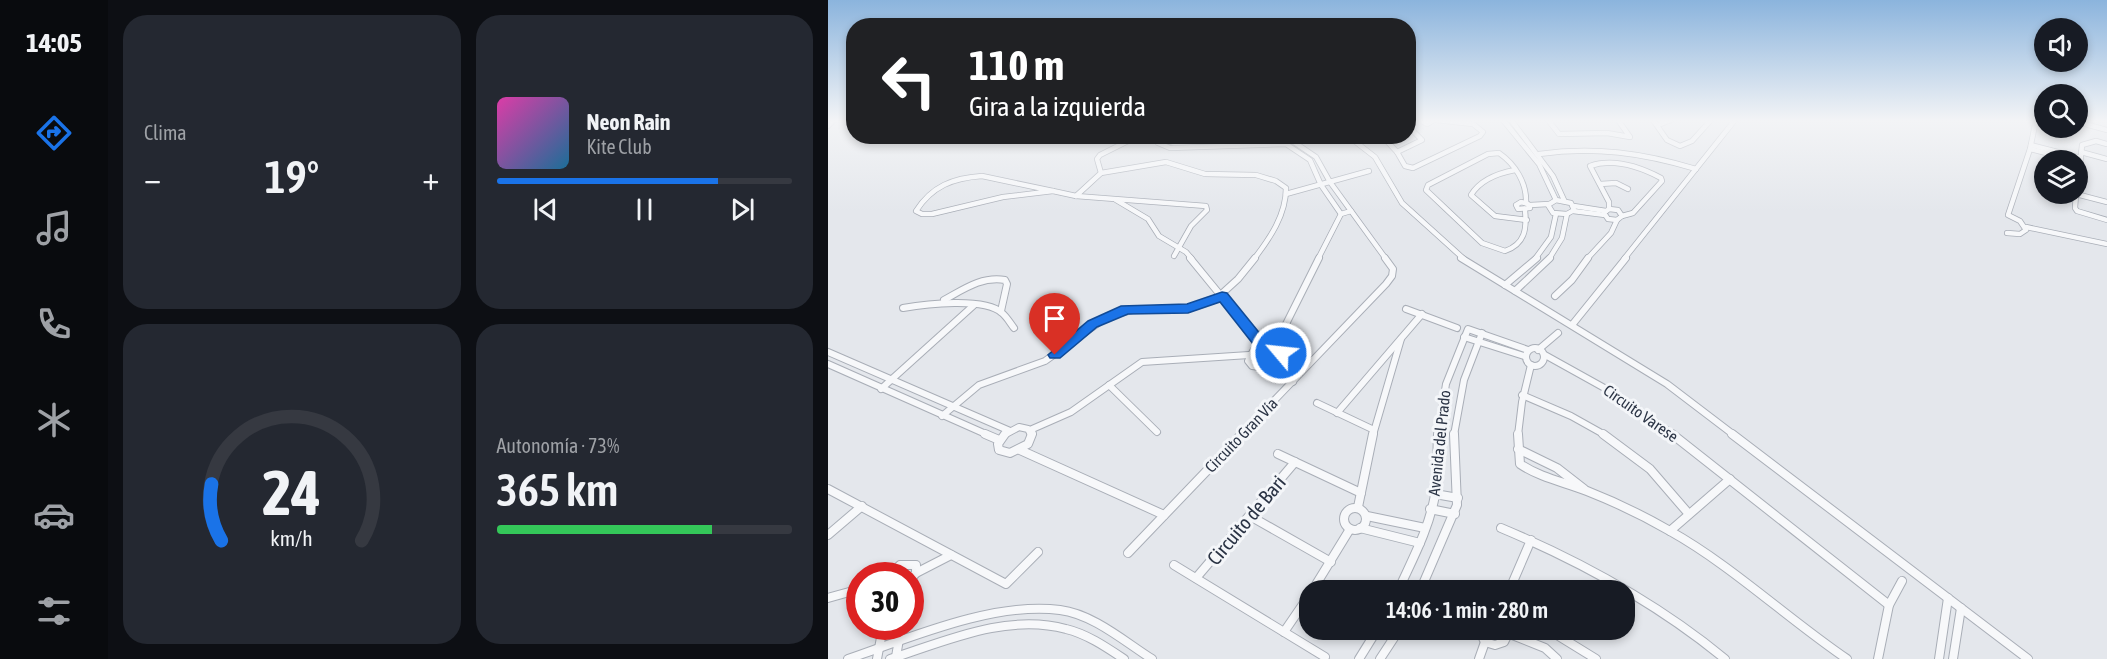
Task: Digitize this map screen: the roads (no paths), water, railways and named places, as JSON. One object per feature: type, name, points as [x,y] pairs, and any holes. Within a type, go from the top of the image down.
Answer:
[{"type":"street","points":[[1101,173],[1097,159],[1109,151]]},
{"type":"street","points":[[1161,162],[1168,151]]},
{"type":"street","points":[[1300,151],[1310,160],[1321,185],[1341,214]]},
{"type":"street","name":"Circuito Gran Vía","points":[[1128,553],[1392,276],[1393,269],[1330,182],[1316,157],[1308,151]]},
{"type":"street","points":[[1366,151],[1374,157],[1402,203],[1457,255],[1667,384],[2028,659]]},
{"type":"street","points":[[1397,152],[1405,166],[1413,168],[1449,151]]},
{"type":"street","points":[[1528,151],[1539,164],[1556,200]]},
{"type":"street","points":[[1536,151],[1557,180],[1564,200],[1574,209],[1620,211],[1620,218],[1611,236],[1595,250],[1564,290],[1555,296]]},
{"type":"street","points":[[1539,154],[1559,151]]},
{"type":"street","points":[[1623,151],[1696,169]]},
{"type":"street","points":[[1572,325],[1711,151]]},
{"type":"street","points":[[2029,151],[2008,215],[2026,227],[2107,244]]},
{"type":"street","points":[[1493,152],[1503,154],[1515,170],[1527,192],[1528,206],[1525,235],[1519,245],[1505,251],[1482,243],[1426,190],[1428,185],[1493,152]]},
{"type":"street","points":[[2088,158],[2107,159]]},
{"type":"street","points":[[942,416],[983,383],[1045,362],[1066,348],[1093,324],[1108,316],[1126,310],[1188,309],[1222,296],[1239,281],[1272,233],[1285,208],[1286,188],[1279,182],[1256,173],[1204,174],[1161,162],[1118,172],[1101,173],[1076,196]]},
{"type":"street","points":[[1595,163],[1630,167],[1662,179],[1633,213],[1620,218],[1608,219],[1607,212],[1609,202],[1590,166],[1595,163]]},
{"type":"street","points":[[1515,170],[1504,172],[1475,189],[1471,195],[1495,216],[1527,220]]},
{"type":"street","points":[[1286,194],[1369,171]]},
{"type":"street","points":[[1054,191],[1003,197],[932,214],[922,214],[916,211],[932,190],[944,183],[967,177],[1001,179],[1054,191],[1076,196],[1190,202],[1206,206],[1207,210],[1191,226],[1177,247],[1174,256]]},
{"type":"street","points":[[1600,184],[1616,183],[1628,189]]},
{"type":"street","points":[[2088,197],[2107,202]]},
{"type":"street","points":[[1114,199],[1148,219],[1159,236],[1186,252],[1262,346]]},
{"type":"street","points":[[1528,206],[1549,206],[1556,200],[1564,200]]},
{"type":"street","points":[[2075,204],[2077,211],[2107,220]]},
{"type":"street","points":[[1505,285],[1542,254],[1555,227],[1556,214],[1549,206]]},
{"type":"street","points":[[1556,214],[1567,214],[1574,209]]},
{"type":"street","points":[[1275,346],[1341,214],[1351,211]]},
{"type":"street","points":[[1515,291],[1552,257],[1566,229],[1567,214]]},
{"type":"street","points":[[2007,232],[2019,234],[2024,232],[2026,227]]},
{"type":"street","points":[[903,309],[942,301],[981,281],[999,278],[1005,280],[1007,284],[1001,311]]},
{"type":"street","points":[[942,301],[1001,311],[1014,328]]},
{"type":"street","points":[[881,389],[975,305]]},
{"type":"street","points":[[1406,309],[1456,328]]},
{"type":"street","points":[[1337,413],[1422,314]]},
{"type":"street","name":"Avenida del Prado","points":[[1403,580],[1420,543],[1435,495],[1439,421],[1445,386],[1455,355],[1468,329],[1482,333],[1465,371],[1456,407],[1454,460],[1458,498],[1450,528],[1438,547],[1424,580]]},
{"type":"street","points":[[1482,333],[1528,350],[1538,350],[1558,333]]},
{"type":"street","points":[[1464,337],[1524,356],[1531,365],[1541,364],[1545,360],[1545,355]]},
{"type":"street","points":[[1358,507],[1374,430],[1401,339]]},
{"type":"street","points":[[1030,430],[1031,440],[1020,450],[1010,453],[1002,452],[998,447],[999,440],[1010,430],[1019,428],[1030,430],[1053,422],[1077,408],[1127,370],[1142,362],[1249,355],[1262,346],[1275,346],[1280,350],[1282,356],[1276,365],[1263,369],[1255,368],[1248,361],[1249,355]]},
{"type":"street","points":[[1524,356],[1528,350]]},
{"type":"street","name":"Circuito Varese","points":[[1538,350],[1619,396],[1672,433],[1889,606]]},
{"type":"street","points":[[828,352],[1010,430]]},
{"type":"street","points":[[828,364],[999,440]]},
{"type":"street","points":[[1276,365],[1293,382]]},
{"type":"street","points":[[1531,365],[1522,395],[1517,429],[1520,464],[1528,471],[1566,486],[1587,491]]},
{"type":"street","points":[[1108,385],[1157,432]]},
{"type":"street","points":[[1522,395],[1567,413],[1610,438],[1645,464],[1688,513]]},
{"type":"street","points":[[1317,403],[1374,430]]},
{"type":"street","points":[[1518,449],[1557,468],[1587,491],[1670,531],[1718,563],[1803,629],[1847,659]]},
{"type":"street","points":[[1020,450],[1164,515]]},
{"type":"street","name":"Circuito de Bari","points":[[1278,454],[1361,493]]},
{"type":"street","name":"Circuito de Bari","points":[[1196,578],[1295,462]]},
{"type":"street","points":[[1670,531],[1688,513],[1730,479]]},
{"type":"street","points":[[828,489],[1006,584],[1038,552]]},
{"type":"street","points":[[1435,495],[1444,494],[1458,498]]},
{"type":"street","points":[[828,535],[862,506]]},
{"type":"street","points":[[1358,507],[1364,510],[1367,516],[1366,523],[1360,528]]},
{"type":"street","points":[[1358,507],[1345,513],[1342,519],[1344,525],[1350,529],[1360,528],[1420,543]]},
{"type":"street","points":[[1430,509],[1455,514]]},
{"type":"street","points":[[1250,516],[1331,562]]},
{"type":"street","points":[[1367,516],[1425,528]]},
{"type":"street","points":[[1501,528],[1613,580],[1705,642],[1725,659]]},
{"type":"street","points":[[1319,580],[1350,529]]},
{"type":"street","points":[[1514,580],[1531,540]]},
{"type":"street","points":[[924,570],[951,555]]},
{"type":"street","name":"Circuito de Bari","points":[[1174,564],[1325,657]]},
{"type":"street","points":[[1878,659],[1889,606],[1902,581]]},
{"type":"street","points":[[828,598],[846,593]]},
{"type":"street","points":[[1939,659],[1948,598]]},
{"type":"street","points":[[1953,659],[1961,608]]},
{"type":"street","points":[[849,659],[958,622],[1020,610],[1061,610],[1092,621],[1152,659]]},
{"type":"street","points":[[1284,632],[1299,610]]},
{"type":"street","points":[[893,658],[991,628],[1034,625],[1066,628],[1096,641],[1124,659]]},
{"type":"street","points":[[877,659],[880,640]]},
{"type":"street","points":[[1359,659],[1371,640]]},
{"type":"street","points":[[1380,659],[1392,640]]},
{"type":"street","points":[[1479,659],[1485,642],[1500,645],[1504,640]]},
{"type":"street","points":[[1528,640],[1545,648],[1557,659]]},
{"type":"street","points":[[1565,640],[1596,659]]},
{"type":"street","points":[[893,658],[898,642]]}]
